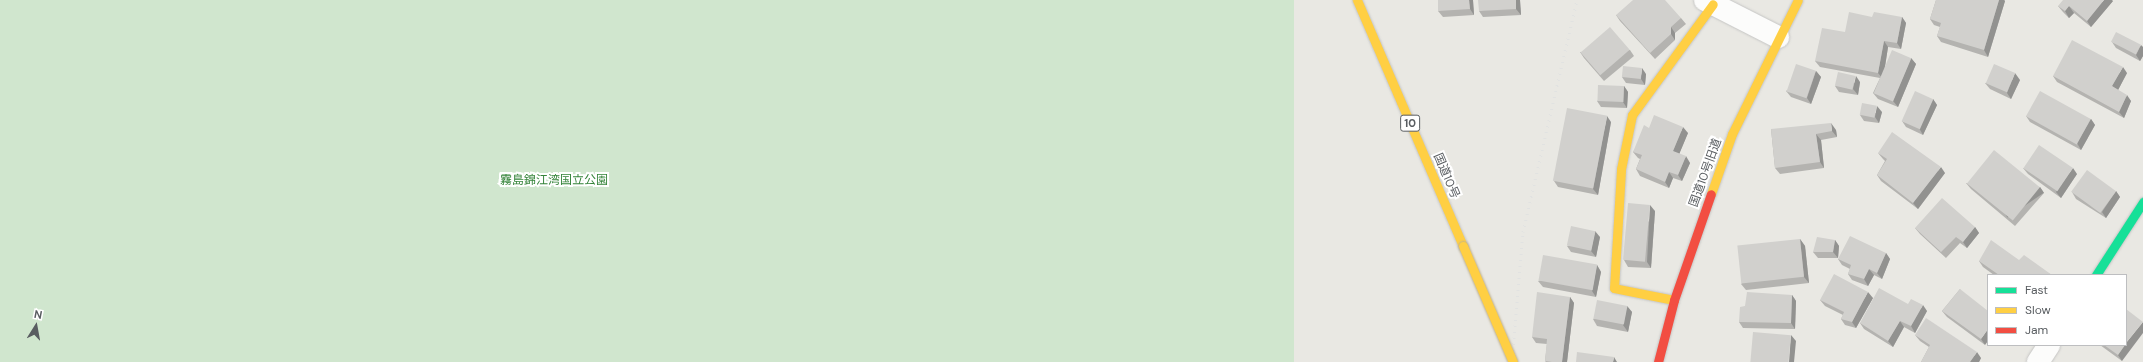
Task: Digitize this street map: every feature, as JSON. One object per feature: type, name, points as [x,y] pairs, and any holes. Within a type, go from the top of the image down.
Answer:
[{"type":"main road","name":"国道10号","points":[[1357,0],[1513,362]]},
{"type":"main road","name":"国道10号旧道","points":[[1658,362],[1674,300],[1732,134],[1798,0]]},
{"type":"main road","points":[[1674,300],[1614,288],[1621,169],[1632,115],[1709,2]]},
{"type":"main road","points":[[2097,274],[2143,202]]},
{"type":"street","points":[[1709,2],[1778,38]]},
{"type":"street","points":[[2038,362],[2048,346]]},
{"type":"green space","name":"霧島錦江湾国立公園","points":[[0,0],[1294,0],[1294,362],[0,362]]},
{"type":"building","points":[[1438,0],[1469,0],[1470,9],[1438,11]]},
{"type":"building","points":[[1478,0],[1516,0],[1516,9],[1479,11]]},
{"type":"building","points":[[1633,0],[1665,0],[1681,18],[1671,27],[1671,34],[1650,53],[1616,15]]},
{"type":"building","points":[[1936,0],[1999,0],[1984,50],[1937,36],[1941,23],[1930,19]]},
{"type":"building","points":[[2063,0],[2104,0],[2087,21],[2069,6],[2065,11],[2058,6]]},
{"type":"building","points":[[1849,12],[1872,17],[1874,12],[1902,17],[1897,43],[1884,41],[1878,73],[1815,61],[1822,28],[1845,32]]},
{"type":"building","points":[[1610,27],[1630,50],[1600,75],[1581,53]]},
{"type":"building","points":[[2116,32],[2141,45],[2136,55],[2111,42]]},
{"type":"building","points":[[2072,40],[2123,67],[2112,86],[2127,95],[2119,112],[2053,76]]},
{"type":"building","points":[[1892,50],[1911,58],[1893,101],[1874,93]]},
{"type":"building","points":[[1796,64],[1816,71],[1806,98],[1787,91]]},
{"type":"building","points":[[1994,64],[2015,73],[2007,92],[1986,83]]},
{"type":"building","points":[[1623,66],[1642,68],[1641,79],[1622,77]]},
{"type":"building","points":[[1838,72],[1856,76],[1852,90],[1835,86]]},
{"type":"building","points":[[1598,85],[1624,86],[1623,102],[1597,101]]},
{"type":"building","points":[[1915,91],[1933,99],[1920,129],[1902,121]]},
{"type":"building","points":[[2040,91],[2091,119],[2077,144],[2026,116]]},
{"type":"building","points":[[1862,103],[1877,106],[1874,118],[1860,115]]},
{"type":"building","points":[[1567,108],[1607,116],[1593,188],[1553,181]]},
{"type":"building","points":[[1654,115],[1683,127],[1673,151],[1686,156],[1678,175],[1669,172],[1665,182],[1636,169],[1642,155],[1633,152],[1644,125],[1649,128]]},
{"type":"building","points":[[1831,123],[1832,131],[1816,134],[1820,162],[1775,168],[1771,129]]},
{"type":"building","points":[[1892,132],[1941,167],[1913,203],[1877,175],[1887,159],[1878,153]]},
{"type":"building","points":[[2039,145],[2073,168],[2057,191],[2023,168]]},
{"type":"building","points":[[1994,150],[2040,187],[2013,221],[1967,183]]},
{"type":"building","points":[[2087,170],[2116,191],[2100,213],[2071,192]]},
{"type":"building","points":[[1942,198],[1975,227],[1963,242],[1956,237],[1941,252],[1915,228]]},
{"type":"building","points":[[1628,203],[1650,205],[1645,262],[1623,260]]},
{"type":"building","points":[[1571,226],[1595,231],[1591,251],[1567,246]]},
{"type":"building","points":[[1850,236],[1886,253],[1877,273],[1869,269],[1864,279],[1848,274],[1851,265],[1838,259]]},
{"type":"building","points":[[1817,237],[1835,240],[1833,252],[1813,252]]},
{"type":"building","points":[[1800,239],[1804,277],[1741,283],[1737,246]]},
{"type":"building","points":[[1991,240],[2019,260],[2024,255],[2051,274],[1998,274],[1979,261]]},
{"type":"building","points":[[1543,255],[1597,265],[1593,290],[1538,281]]},
{"type":"building","points":[[1834,274],[1868,292],[1852,322],[1841,319],[1844,312],[1820,300]]},
{"type":"building","points":[[1879,288],[1908,304],[1911,299],[1923,305],[1911,326],[1900,321],[1888,341],[1860,323]]},
{"type":"building","points":[[1960,289],[1987,310],[1987,330],[1981,339],[1942,311]]},
{"type":"building","points":[[1537,292],[1570,297],[1562,362],[1545,361],[1547,339],[1532,337]]},
{"type":"building","points":[[1747,292],[1792,295],[1791,323],[1739,322],[1740,307],[1745,306]]},
{"type":"building","points":[[1597,300],[1627,306],[1624,325],[1593,319]]},
{"type":"building","points":[[2127,310],[2143,322],[2127,342]]},
{"type":"building","points":[[1926,318],[1977,352],[1970,362],[1921,362],[1930,345],[1915,335]]},
{"type":"building","points":[[1753,332],[1791,335],[1789,362],[1750,362]]},
{"type":"building","points":[[2105,346],[2124,346],[2118,355]]},
{"type":"building","points":[[1577,352],[1614,357],[1613,362],[1576,362]]},
{"type":"railway","points":[[1512,362],[1523,232],[1577,0]]},
{"type":"traffic: fast","points":[[2097,274],[2143,202]]},
{"type":"traffic: slow","points":[[1357,0],[1463,246]]},
{"type":"traffic: slow","points":[[1711,194],[1732,134],[1798,0]]},
{"type":"traffic: slow","points":[[1674,300],[1614,288],[1621,169],[1632,115],[1713,4]]},
{"type":"traffic: slow","points":[[1463,246],[1513,362]]},
{"type":"traffic: jam","points":[[1658,362],[1674,300],[1711,194]]}]
